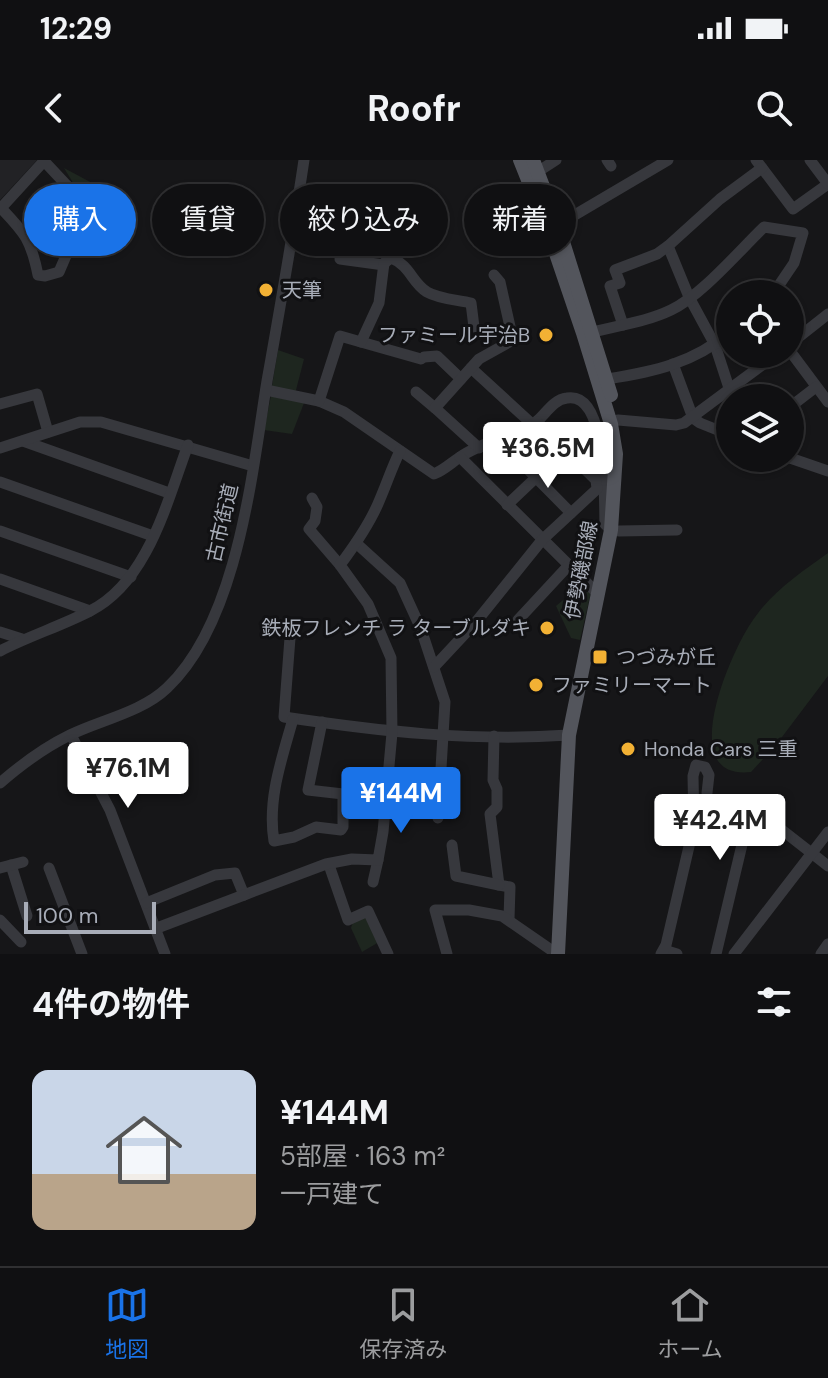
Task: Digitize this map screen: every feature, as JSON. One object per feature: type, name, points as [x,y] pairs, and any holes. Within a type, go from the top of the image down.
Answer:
[{"type":"main road","name":"伊勢磯部線","points":[[520,160],[532,184]]},
{"type":"main road","name":"伊勢磯部線","points":[[558,954],[569,735],[597,593],[615,531],[616,454],[611,424],[561,256]]},
{"type":"main road","name":"伊勢磯部線","points":[[564,256],[593,332],[625,456],[625,477],[577,735],[567,954]]},
{"type":"street","points":[[44,160],[87,207],[59,272],[45,276],[38,275],[32,245],[1,208],[44,160]]},
{"type":"street","name":"古市街道","points":[[0,783],[30,758],[165,690],[184,667],[220,605],[235,554],[253,466],[304,160]]},
{"type":"street","points":[[536,166],[556,160]]},
{"type":"street","points":[[576,214],[668,160]]},
{"type":"street","points":[[623,325],[610,286],[620,283],[615,270],[657,254],[668,246],[759,164],[793,209],[828,184],[810,160]]},
{"type":"street","points":[[593,332],[673,309],[764,227],[803,233],[794,263],[782,280]]},
{"type":"street","points":[[668,246],[689,297],[715,345],[728,384]]},
{"type":"street","points":[[361,342],[379,303],[384,265],[391,258],[408,268],[429,293],[471,303],[474,327]]},
{"type":"street","points":[[340,259],[384,265]]},
{"type":"street","points":[[435,408],[479,359],[513,340],[500,282],[494,275]]},
{"type":"street","points":[[804,335],[826,321]]},
{"type":"street","points":[[319,401],[340,336],[422,358],[437,356],[461,379]]},
{"type":"street","points":[[607,379],[653,372],[695,357],[715,345]]},
{"type":"street","points":[[673,364],[693,418],[716,429]]},
{"type":"street","points":[[434,667],[476,622],[542,540],[597,489],[596,480],[565,450],[471,368]]},
{"type":"street","points":[[739,384],[759,368]]},
{"type":"street","points":[[802,368],[828,402]]},
{"type":"street","points":[[804,396],[816,387]]},
{"type":"street","points":[[266,390],[319,401],[368,426],[434,474],[460,457],[534,423],[562,399],[577,399],[586,405],[597,429],[604,475],[605,524],[615,531],[677,530]]},
{"type":"street","points":[[416,392],[479,448]]},
{"type":"street","points":[[0,404],[37,394],[48,432]]},
{"type":"street","points":[[618,420],[676,425],[693,418],[716,401]]},
{"type":"street","points":[[0,448],[80,422],[101,422],[253,466]]},
{"type":"street","points":[[498,439],[571,513]]},
{"type":"street","points":[[22,441],[169,493]]},
{"type":"street","points":[[0,651],[90,611],[112,596],[131,577],[140,566],[153,536],[188,445]]},
{"type":"street","points":[[507,505],[565,450]]},
{"type":"street","points":[[340,565],[380,501],[388,474],[400,451]]},
{"type":"street","points":[[460,457],[597,593]]},
{"type":"street","points":[[804,463],[828,471]]},
{"type":"street","points":[[0,482],[153,536]]},
{"type":"street","points":[[312,498],[317,507],[315,521],[309,529],[368,604],[391,658],[392,733],[383,832],[373,882]]},
{"type":"street","points":[[0,531],[131,577]]},
{"type":"street","points":[[356,543],[400,583],[421,629],[445,702],[438,818]]},
{"type":"street","points":[[518,620],[569,565]]},
{"type":"street","points":[[0,579],[90,611]]},
{"type":"street","points":[[0,632],[22,639]]},
{"type":"street","points":[[290,638],[284,717],[392,733],[524,738],[569,735]]},
{"type":"street","points":[[293,719],[274,794],[274,841],[294,837],[316,827],[341,830],[343,827],[343,794],[308,790],[322,722]]},
{"type":"street","points":[[71,735],[110,810],[165,954]]},
{"type":"street","points":[[494,736],[493,780],[497,789],[497,807],[490,814],[499,885]]},
{"type":"street","points":[[677,954],[662,952],[694,825],[693,776],[696,765],[705,767],[709,775],[707,793]]},
{"type":"street","points":[[716,954],[750,811],[759,812],[828,866]]},
{"type":"street","points":[[734,954],[828,832]]},
{"type":"street","points":[[452,845],[456,876],[510,887],[509,919]]},
{"type":"street","points":[[157,928],[329,865],[352,859],[378,860]]},
{"type":"street","points":[[12,865],[27,916]]},
{"type":"street","points":[[329,865],[348,920],[368,911],[388,954]]},
{"type":"street","points":[[49,868],[82,954]]},
{"type":"street","points":[[146,903],[215,875],[235,873],[244,895]]},
{"type":"street","points":[[447,954],[435,910],[482,911],[509,919],[558,954]]},
{"type":"street","points":[[0,920],[21,942]]},
{"type":"street","points":[[821,954],[828,944]]},
{"type":"shaded area","points":[[0,160],[37,160],[0,200]]},
{"type":"shaded area","points":[[64,168],[94,184],[74,184]]},
{"type":"shaded area","points":[[278,350],[304,359],[295,394],[272,386]]},
{"type":"shaded area","points":[[271,396],[304,403],[292,434],[264,430]]},
{"type":"shaded area","points":[[828,553],[828,676],[776,745],[751,772],[728,769],[716,757],[712,736],[722,685],[742,638],[767,602]]},
{"type":"shaded area","points":[[582,584],[591,592],[580,640],[571,638],[556,606]]},
{"type":"shaded area","points":[[368,918],[379,942],[362,952],[351,928],[353,922]]},
{"type":"place","name":"天筆","points":[[266,290]]},
{"type":"place","name":"ファミール宇治B","points":[[546,335]]},
{"type":"place","name":"鉄板フレンチ ラ ターブルダキ","points":[[547,628]]},
{"type":"place","name":"つづみが丘","points":[[600,657]]},
{"type":"place","name":"ファミリーマート","points":[[536,685]]},
{"type":"place","name":"Honda Cars 三重","points":[[628,749]]}]
